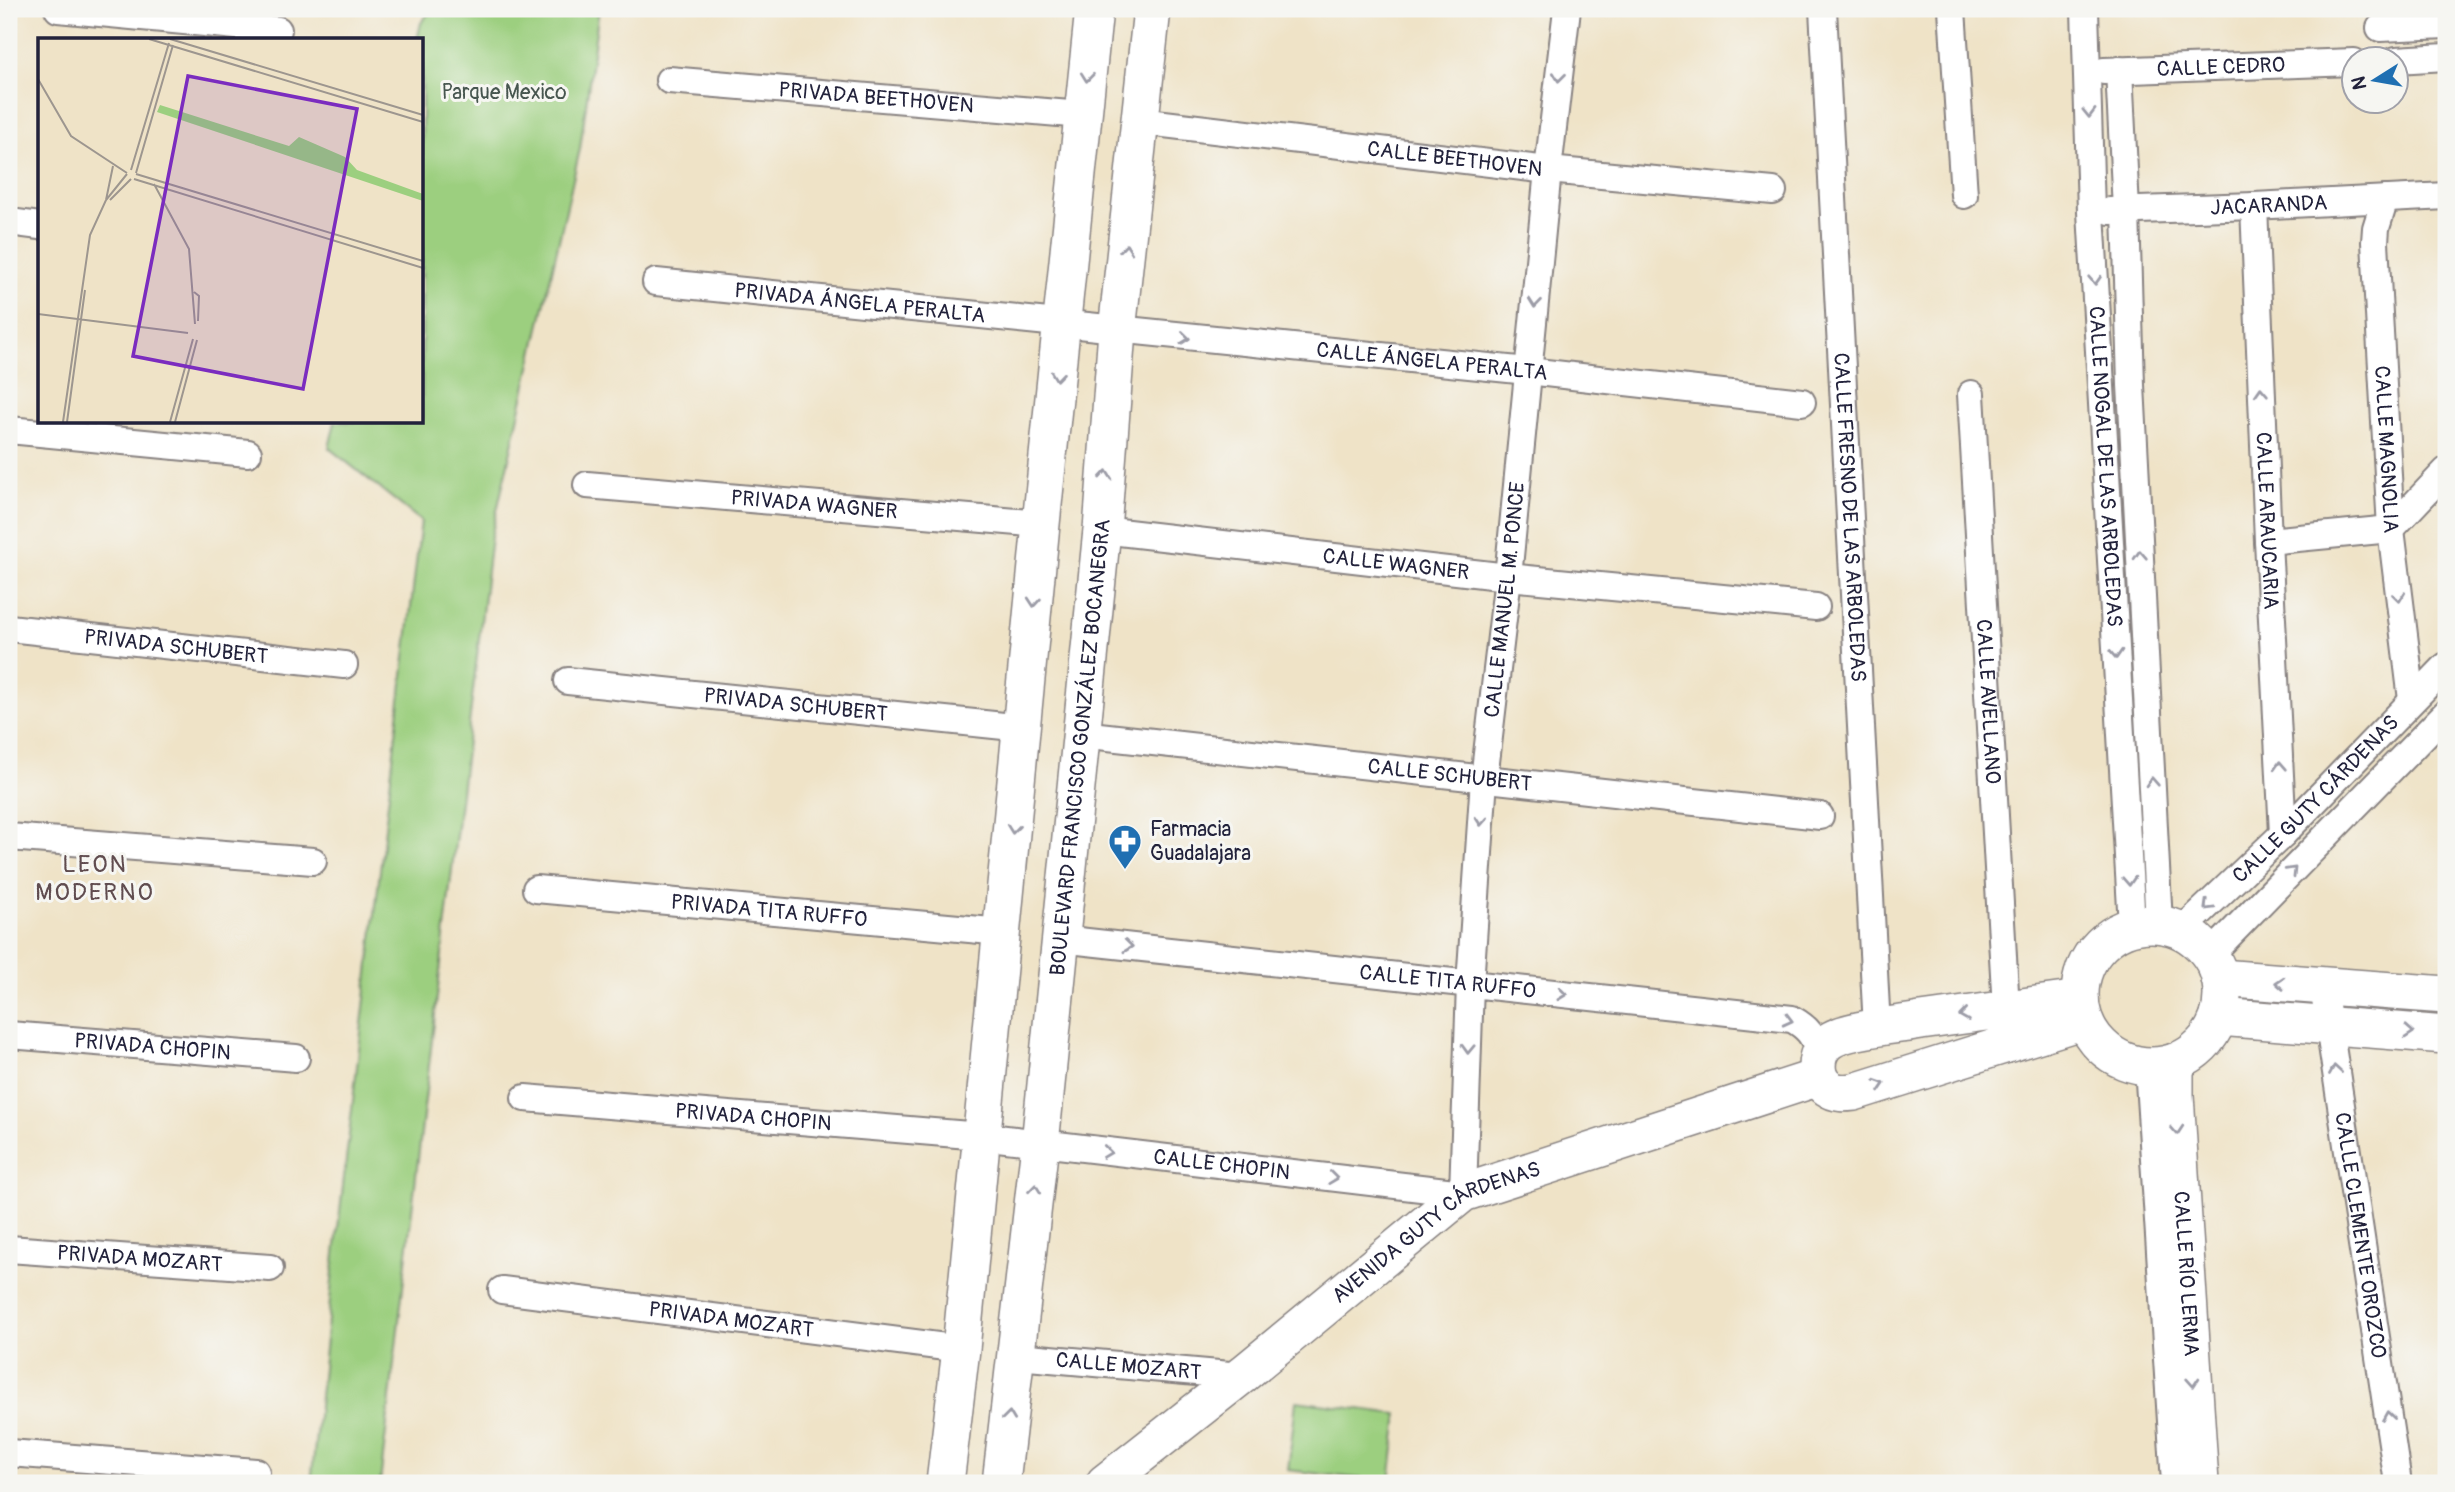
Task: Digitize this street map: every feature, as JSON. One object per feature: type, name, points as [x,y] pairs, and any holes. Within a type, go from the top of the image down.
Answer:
[{"type":"main road","points":[[945,1483],[961,1349],[1094,9]]},
{"type":"main road","name":"BOULEVARD FRANCISCO GONZÁLEZ BOCANEGRA","points":[[1001,1483],[1040,1144],[1102,530],[1117,331],[1152,9]]},
{"type":"main road","points":[[1022,736],[1052,736],[1081,742]]},
{"type":"main road","points":[[2158,927],[2198,941],[2215,967],[2222,998],[2219,1017],[2209,1036],[2194,1052],[2162,1064],[2121,1060],[2099,1044],[2082,1009],[2081,979],[2094,953],[2114,933],[2158,927]]},
{"type":"main road","points":[[2215,967],[2323,986],[2446,995]]},
{"type":"main road","name":"AVENIDA GUTY CÁRDENAS","points":[[1105,1483],[1241,1376],[1463,1193],[1819,1064],[1828,1041],[1840,1036],[2006,1009],[2082,1009]]},
{"type":"main road","points":[[1819,1064],[1827,1088],[1840,1093],[1854,1092],[2082,1009]]},
{"type":"main road","points":[[2219,1017],[2446,1035]]},
{"type":"main road","name":"CALLE RÍO LERMA","points":[[2162,1064],[2175,1095],[2200,1483]]},
{"type":"street","points":[[58,9],[278,30]]},
{"type":"street","name":"CALLE MANUEL M. PONCE","points":[[1463,1193],[1470,984],[1484,779],[1508,577],[1548,170],[1567,9]]},
{"type":"street","name":"CALLE FRESNO DE LAS ARBOLEDAS","points":[[1824,9],[1877,1028]]},
{"type":"street","points":[[1952,9],[1964,195]]},
{"type":"street","name":"CALLE NOGAL DE LAS ARBOLEDAS","points":[[2085,9],[2091,212],[2158,927]]},
{"type":"street","points":[[2381,46],[2380,18],[2446,25]]},
{"type":"street","points":[[2410,59],[2446,57]]},
{"type":"street","name":"CALLE CEDRO","points":[[2088,71],[2340,62]]},
{"type":"street","name":"CALLE NOGAL DE LAS ARBOLEDAS","points":[[2119,70],[2131,385],[2158,927]]},
{"type":"street","name":"PRIVADA BEETHOVEN","points":[[669,80],[1082,115]]},
{"type":"street","name":"CALLE BEETHOVEN","points":[[1139,121],[1548,170],[1773,191]]},
{"type":"street","name":"JACARANDA","points":[[2091,212],[2446,196]]},
{"type":"street","name":"CALLE MAGNOLIA","points":[[2385,199],[2376,228],[2375,242],[2391,529],[2412,700]]},
{"type":"street","name":"CALLE ARAUCARIA","points":[[2254,206],[2283,834]]},
{"type":"street","points":[[9,222],[38,226]]},
{"type":"street","name":"PRIVADA ÁNGELA PERALTA","points":[[656,282],[1062,324]]},
{"type":"street","name":"CALLE ÁNGELA PERALTA","points":[[1062,324],[1528,371],[1802,402]]},
{"type":"street","name":"CALLE AVELLANO","points":[[1971,394],[2006,1009]]},
{"type":"street","points":[[9,430],[248,453]]},
{"type":"street","points":[[2268,541],[2391,529],[2446,471]]},
{"type":"street","name":"PRIVADA WAGNER","points":[[587,485],[1041,524]]},
{"type":"street","name":"CALLE WAGNER","points":[[1102,530],[1508,577],[1816,607]]},
{"type":"street","name":"PRIVADA SCHUBERT","points":[[9,628],[344,665]]},
{"type":"street","name":"CALLE GUTY CÁRDENAS","points":[[2158,927],[2283,834],[2446,666]]},
{"type":"street","name":"PRIVADA SCHUBERT","points":[[568,681],[1022,736]]},
{"type":"street","name":"CALLE GUTY CÁRDENAS","points":[[2215,967],[2446,713]]},
{"type":"street","name":"CALLE SCHUBERT","points":[[1081,742],[1484,779],[1820,816]]},
{"type":"street","points":[[9,837],[313,861]]},
{"type":"street","name":"PRIVADA TITA RUFFO","points":[[536,889],[1002,932]]},
{"type":"street","name":"CALLE TITA RUFFO","points":[[1060,939],[1792,1019],[1805,1026],[1812,1034],[1819,1064]]},
{"type":"street","name":"CALLE CLEMENTE OROZCO","points":[[2323,986],[2398,1483]]},
{"type":"street","name":"PRIVADA CHOPIN","points":[[9,1035],[296,1058]]},
{"type":"street","name":"CALLE RÍO LERMA","points":[[2162,1064],[2175,1483]]},
{"type":"street","name":"PRIVADA CHOPIN","points":[[525,1098],[981,1136]]},
{"type":"street","name":"CALLE CHOPIN","points":[[981,1136],[1463,1193]]},
{"type":"street","name":"PRIVADA MOZART","points":[[9,1249],[270,1268]]},
{"type":"street","name":"PRIVADA MOZART","points":[[502,1290],[961,1349]]},
{"type":"street","name":"CALLE MOZART","points":[[1017,1356],[1241,1376]]},
{"type":"street","points":[[9,1453],[256,1472]]},
{"type":"green space","name":"Parque Mexico","points":[[432,9],[599,9],[580,149],[491,537],[380,1483],[311,1483],[333,1271],[421,521],[329,448],[335,424],[424,424],[424,38],[417,38],[421,23]]},
{"type":"green space","points":[[1296,1401],[1398,1414],[1390,1482],[1288,1470]]},
{"type":"place","name":"Farmacia Guadalajara","points":[[1125,871]]},
{"type":"district","name":"LEON MODERNO","points":[[95,878]]}]
